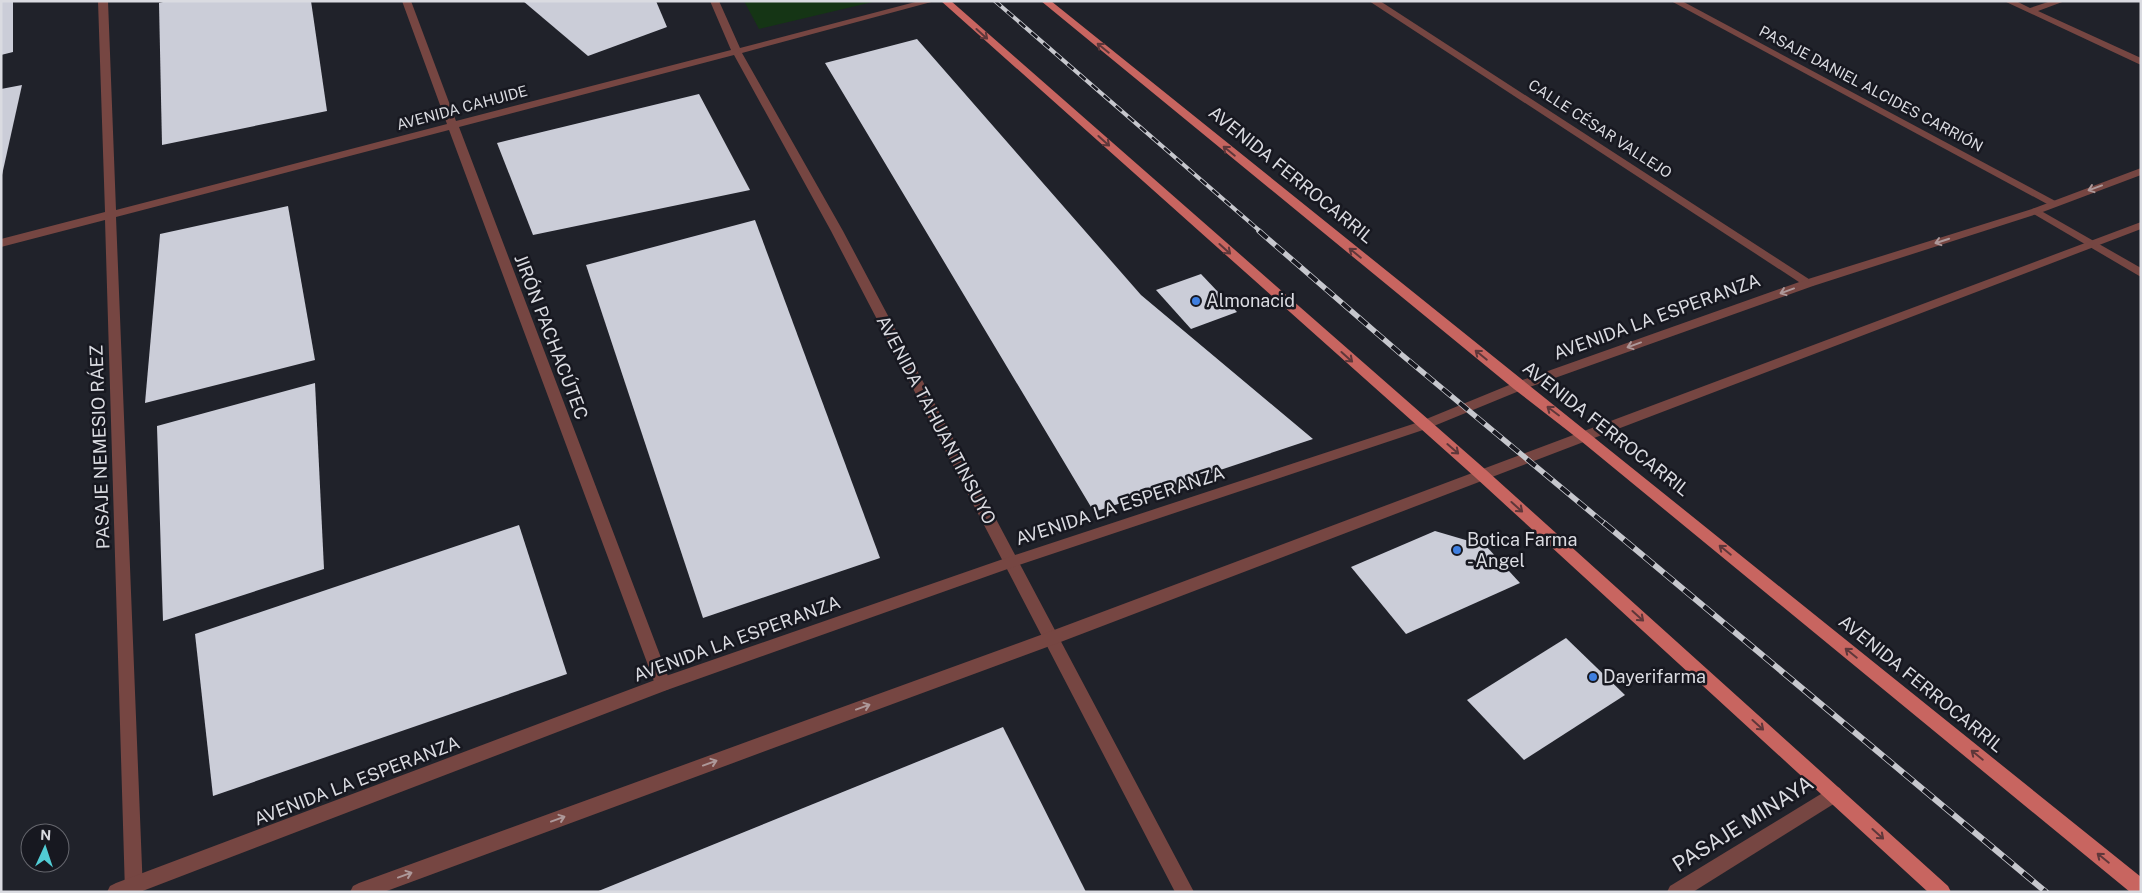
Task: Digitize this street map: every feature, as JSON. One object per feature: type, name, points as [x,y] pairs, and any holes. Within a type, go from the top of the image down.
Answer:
[{"type":"main road","points":[[946,1],[1481,474],[1942,892]]},
{"type":"main road","name":"AVENIDA FERROCARRIL","points":[[1045,1],[1519,386],[1586,437],[2141,889]]},
{"type":"street","name":"PASAJE NEMESIO RÁEZ","points":[[103,1],[134,889]]},
{"type":"street","name":"JIRÓN PACHACÚTEC","points":[[406,1],[663,684]]},
{"type":"street","name":"AVENIDA TAHUANTINSUYO","points":[[714,1],[737,52],[837,231],[1186,892]]},
{"type":"street","name":"AVENIDA CAHUIDE","points":[[1,243],[931,1]]},
{"type":"street","name":"CALLE CÉSAR VALLEJO","points":[[1373,1],[1810,283]]},
{"type":"street","name":"PASAJE DANIEL ALCIDES CARRIÓN","points":[[1675,1],[2053,203]]},
{"type":"street","points":[[2008,1],[2141,62]]},
{"type":"street","points":[[2029,11],[2061,1]]},
{"type":"street","name":"AVENIDA LA ESPERANZA","points":[[116,892],[134,889],[663,684],[1012,562],[1424,425],[1519,386],[1810,283],[2036,211],[2141,171]]},
{"type":"street","points":[[2036,211],[2141,273]]},
{"type":"street","points":[[359,892],[1052,638],[2141,225]]},
{"type":"street","name":"PASAJE MINAYA","points":[[1676,892],[1834,794]]},
{"type":"green space","points":[[744,1],[877,1],[759,29]]},
{"type":"building","points":[[1,1],[13,1],[13,52],[1,55]]},
{"type":"building","points":[[167,1],[311,1],[327,111],[162,145],[159,3]]},
{"type":"building","points":[[523,1],[656,1],[667,27],[588,56]]},
{"type":"building","points":[[917,39],[1141,295],[1313,439],[1094,512],[825,63]]},
{"type":"building","points":[[22,85],[2,175],[1,89]]},
{"type":"building","points":[[699,94],[750,190],[533,235],[497,143]]},
{"type":"building","points":[[288,206],[315,360],[145,403],[160,234]]},
{"type":"building","points":[[755,220],[880,558],[703,618],[586,265]]},
{"type":"building","name":"Almonacid","points":[[1201,274],[1237,312],[1191,329],[1156,290]]},
{"type":"building","points":[[315,383],[324,569],[163,621],[157,426]]},
{"type":"building","points":[[519,525],[567,674],[213,796],[195,634]]},
{"type":"building","points":[[1435,531],[1486,546],[1520,583],[1406,634],[1351,567]]},
{"type":"building","points":[[1566,638],[1625,695],[1524,760],[1467,700]]},
{"type":"building","points":[[1003,727],[1086,892],[596,892]]},
{"type":"railway","points":[[995,1],[1261,232]]},
{"type":"railway","points":[[1259,231],[1402,355],[1605,524]]},
{"type":"railway","points":[[1604,523],[2046,892]]},
{"type":"place","name":"Almonacid","points":[[1196,301]]},
{"type":"place","name":"Botica Farma - Angel","points":[[1457,550]]},
{"type":"place","name":"Dayerifarma","points":[[1593,677]]}]
